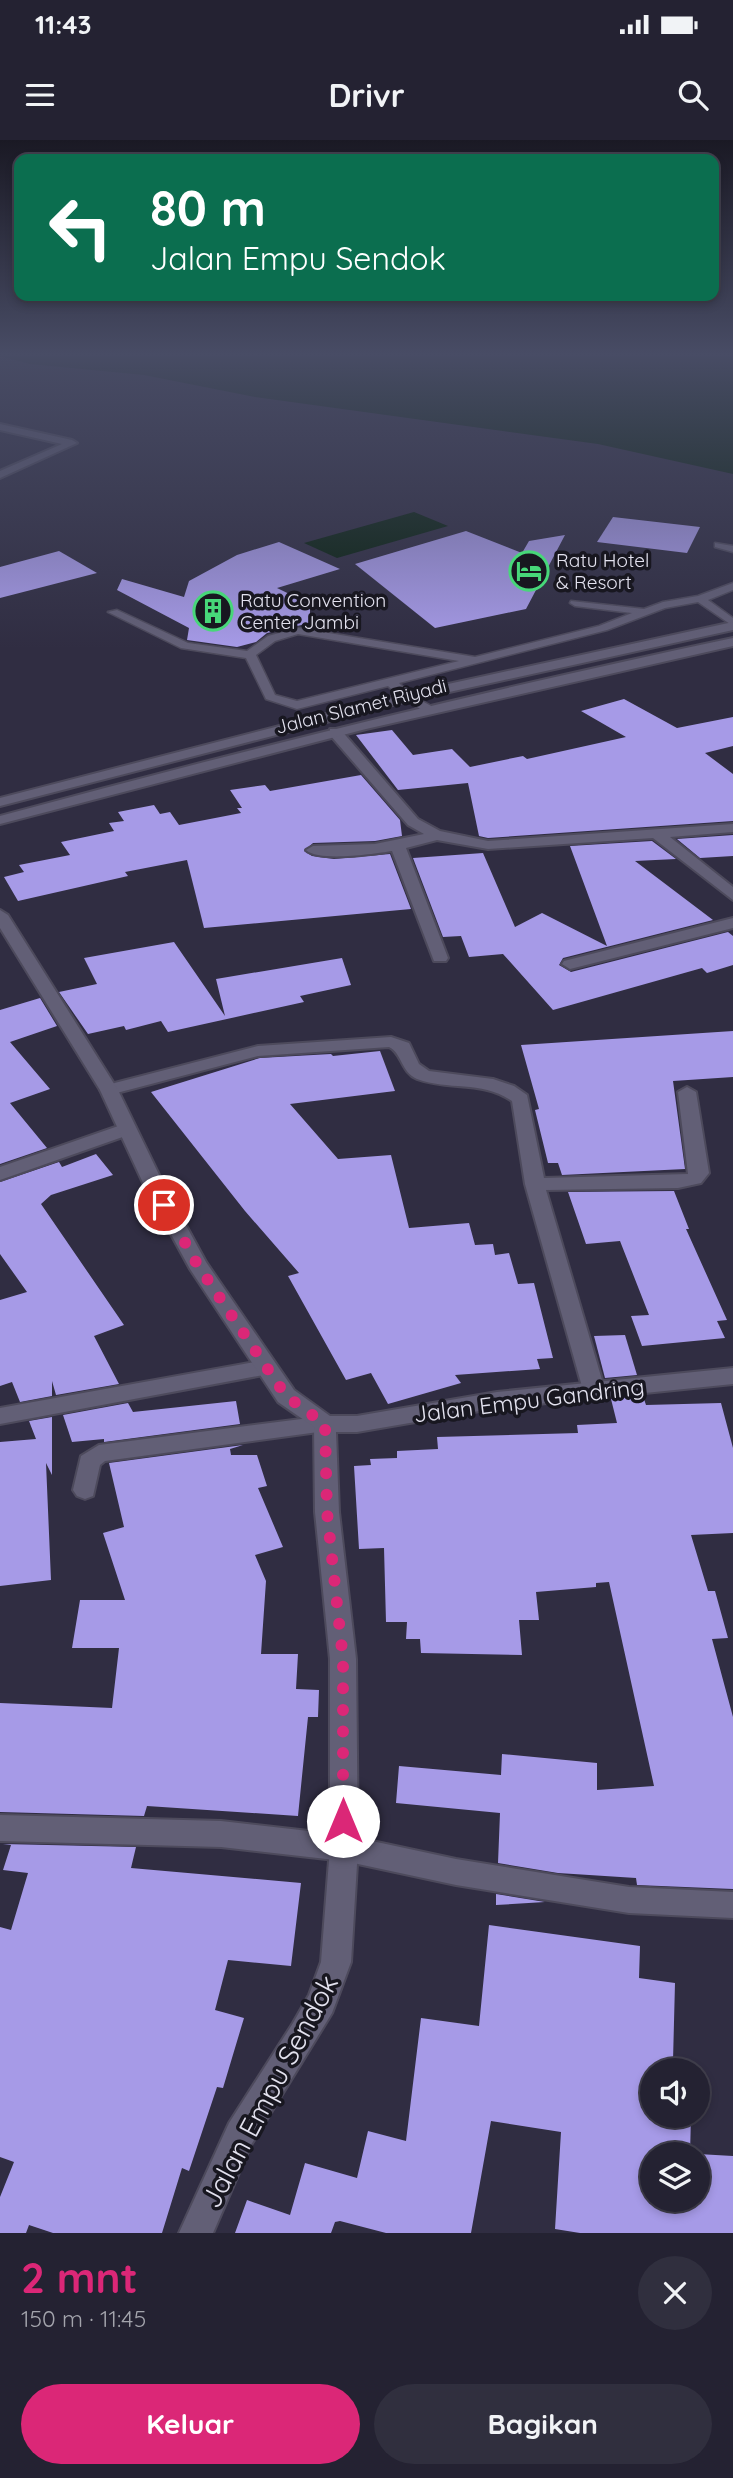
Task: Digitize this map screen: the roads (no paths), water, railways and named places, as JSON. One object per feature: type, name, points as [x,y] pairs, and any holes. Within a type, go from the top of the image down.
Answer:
[{"type":"street","points":[[0,475],[48,454]]},
{"type":"street","name":"Jalan Slamet Riyadi","points":[[0,802],[407,697],[733,625]]},
{"type":"street","name":"Jalan Slamet Riyadi","points":[[0,820],[304,739],[573,675],[733,642]]},
{"type":"street","points":[[284,727],[304,739]]},
{"type":"street","points":[[335,732],[413,822],[436,835],[488,845],[733,828]]},
{"type":"street","points":[[657,834],[733,895]]},
{"type":"street","points":[[313,850],[343,852],[397,845],[436,835]]},
{"type":"street","points":[[397,845],[440,958]]},
{"type":"street","points":[[0,915],[108,1090],[197,1264],[286,1396],[325,1424]]},
{"type":"street","points":[[570,964],[733,923]]},
{"type":"street","points":[[108,1090],[258,1051],[391,1042],[403,1047],[410,1063],[424,1076],[488,1082],[502,1086],[521,1099],[535,1184],[594,1390]]},
{"type":"street","points":[[535,1184],[695,1179],[699,1173],[687,1092]]},
{"type":"street","points":[[0,1174],[127,1129]]},
{"type":"street","points":[[0,1416],[267,1368]]},
{"type":"street","name":"Jalan Empu Gandring","points":[[85,1490],[89,1462],[99,1453],[325,1424],[357,1423],[497,1400],[733,1376]]},
{"type":"street","name":"Jalan Empu Sendok","points":[[196,2233],[240,2134],[321,2003],[336,1962],[344,1848],[343,1659],[327,1512],[325,1424]]},
{"type":"street","points":[[0,1828],[221,1834],[344,1848],[456,1872],[629,1900],[733,1905]]},
{"type":"lane","points":[[718,545],[733,549]]},
{"type":"lane","points":[[250,655],[270,697],[297,705],[603,628],[663,605],[700,600],[733,586]]},
{"type":"lane","points":[[716,595],[733,596]]},
{"type":"lane","points":[[700,600],[733,625]]},
{"type":"lane","points":[[575,603],[643,612]]},
{"type":"lane","points":[[113,612],[185,646],[250,655]]},
{"type":"lane","points":[[250,655],[260,644],[298,631],[475,660]]},
{"type":"lane","points":[[390,681],[407,697],[429,709]]},
{"type":"place","name":"Ratu Hotel & Resort","points":[[529,571]]},
{"type":"place","name":"Ratu Convention Center Jambi","points":[[213,611]]}]
